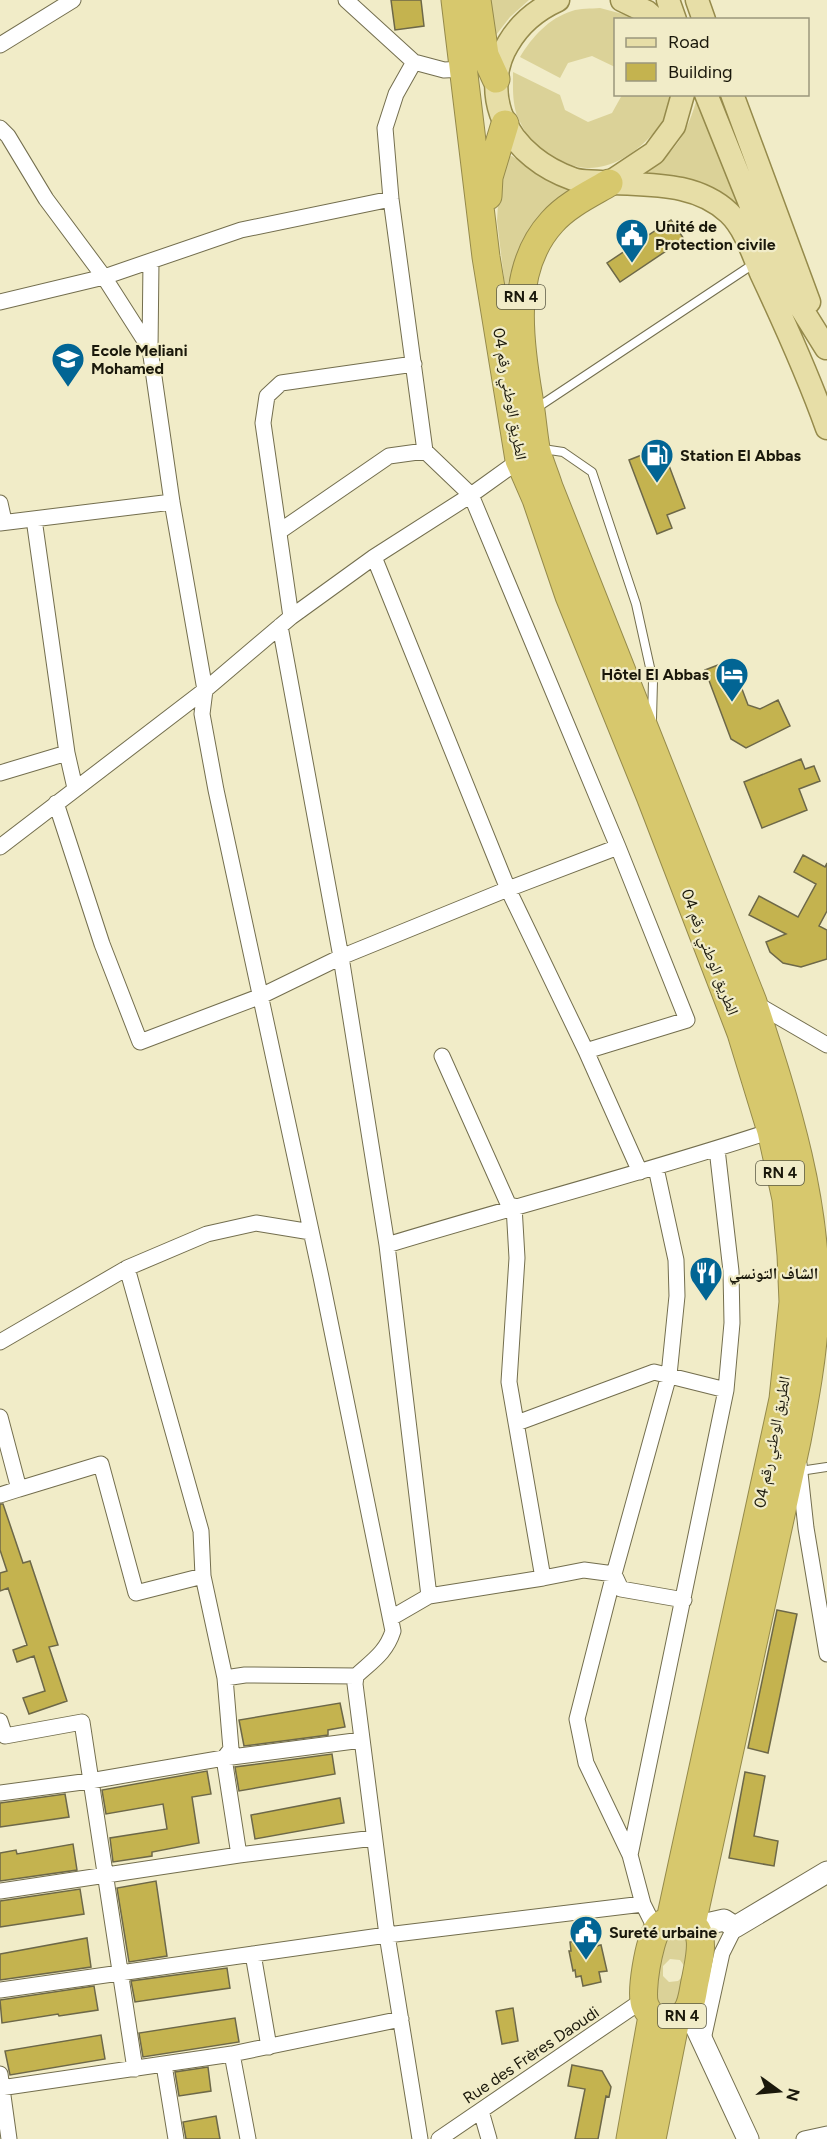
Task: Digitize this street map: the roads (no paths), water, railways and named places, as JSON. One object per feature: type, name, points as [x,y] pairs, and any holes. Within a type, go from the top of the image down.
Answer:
[{"type":"highway","name":"الطريق الوطني رقم 04","points":[[455,0],[486,257],[536,499],[569,596],[650,796],[741,1033],[771,1131],[786,1199],[793,1302],[783,1399],[679,1926]]},
{"type":"highway","points":[[477,0],[485,55],[496,79]]},
{"type":"highway","name":"RN 4","points":[[486,257],[489,177],[505,124]]},
{"type":"highway","name":"الطريق الوطني رقم 04","points":[[609,183],[568,208],[553,221],[541,236],[526,268],[520,303],[521,350],[532,412],[528,454],[549,487],[753,1002],[779,1081],[799,1154],[809,1208],[815,1312],[811,1362],[797,1441],[679,1926],[651,1950],[665,2011],[652,2139]]},
{"type":"highway","name":"الطريق الوطني رقم 04","points":[[630,2139],[665,2011],[701,1950],[701,1940],[679,1926]]},
{"type":"main road","points":[[558,0],[540,8],[517,28],[504,51],[496,79],[497,103],[505,124],[520,146],[543,165],[574,180],[674,187],[696,192],[716,201],[732,215],[757,262],[822,402],[827,428]]},
{"type":"main road","points":[[622,0],[647,12],[654,18]]},
{"type":"main road","points":[[668,0],[674,18]]},
{"type":"main road","points":[[697,0],[703,18]]},
{"type":"main road","points":[[609,183],[654,153],[674,126],[682,96]]},
{"type":"main road","points":[[707,96],[775,266],[826,350]]},
{"type":"main road","points":[[733,96],[826,350]]},
{"type":"street","points":[[0,45],[73,0]]},
{"type":"street","points":[[346,0],[414,62],[444,70],[465,69]]},
{"type":"street","points":[[414,62],[396,94],[385,128],[391,199],[425,451],[471,495],[618,847],[687,1020],[586,1052]]},
{"type":"street","points":[[0,128],[8,136],[46,199],[104,277],[150,349]]},
{"type":"street","points":[[0,302],[104,277],[241,230],[391,199]]},
{"type":"street","points":[[151,261],[150,349],[172,502],[205,690],[202,714],[393,1631],[390,1642],[382,1653],[356,1676],[355,1684],[387,1935],[420,2139]]},
{"type":"street","points":[[414,364],[281,382],[267,396],[263,423],[279,531],[286,622],[387,1245],[429,1596]]},
{"type":"street","points":[[279,531],[389,456],[425,451]]},
{"type":"street","points":[[0,847],[205,690],[286,622],[374,557],[471,495],[528,454]]},
{"type":"street","points":[[0,503],[2,522],[172,502]]},
{"type":"street","points":[[34,519],[67,753],[75,788]]},
{"type":"street","points":[[374,557],[508,889],[586,1052],[639,1172]]},
{"type":"street","points":[[0,773],[67,753]]},
{"type":"street","points":[[57,803],[102,944],[140,1042],[261,996],[341,957],[618,847]]},
{"type":"street","points":[[753,1002],[827,1045]]},
{"type":"street","points":[[441,1056],[512,1207],[517,1258],[509,1382],[543,1578]]},
{"type":"street","points":[[387,1245],[512,1207],[656,1168],[771,1131]]},
{"type":"street","points":[[630,1855],[726,1390],[732,1323],[731,1271],[717,1149]]},
{"type":"street","points":[[643,1904],[630,1855],[586,1763],[577,1719],[669,1375],[677,1296],[676,1260],[656,1168]]},
{"type":"street","points":[[0,1342],[127,1268],[207,1234],[256,1223],[311,1232]]},
{"type":"street","points":[[127,1268],[201,1531],[203,1576],[225,1678],[231,1749],[224,1758],[239,1855]]},
{"type":"street","points":[[517,1423],[654,1372],[726,1390]]},
{"type":"street","points":[[0,1417],[19,1489]]},
{"type":"street","points":[[797,1441],[806,1528],[827,1654]]},
{"type":"street","points":[[0,1495],[101,1464],[136,1593],[203,1576]]},
{"type":"street","points":[[391,1618],[429,1596],[584,1570],[614,1575]]},
{"type":"street","points":[[614,1575],[621,1589],[684,1600]]},
{"type":"street","points":[[225,1678],[245,1675],[356,1676]]},
{"type":"street","points":[[0,1722],[5,1736],[82,1722],[135,2069]]},
{"type":"street","points":[[0,1793],[90,1781],[224,1758],[362,1740]]},
{"type":"street","points":[[0,1891],[239,1855],[374,1838]]},
{"type":"street","points":[[702,2044],[722,1953],[735,1927],[827,1872]]},
{"type":"street","points":[[0,1990],[387,1935],[643,1904],[679,1926],[702,1925],[724,1920],[735,1927]]},
{"type":"street","points":[[253,1954],[269,2047]]},
{"type":"street","points":[[665,2011],[702,2044],[748,2139]]},
{"type":"street","name":"Rue des Frères Daoudi","points":[[439,2139],[481,2111],[665,2011]]},
{"type":"street","points":[[9,2139],[1,2083],[164,2065],[269,2047],[401,2019]]},
{"type":"street","points":[[232,2054],[248,2139]]},
{"type":"street","points":[[164,2065],[176,2139]]},
{"type":"street","points":[[481,2111],[489,2139]]},
{"type":"street","points":[[804,2139],[827,2134]]},
{"type":"lane","points":[[532,412],[757,262]]},
{"type":"lane","points":[[528,454],[563,452],[592,472],[636,604],[653,681],[651,741]]},
{"type":"lane","points":[[800,1472],[827,1467]]},
{"type":"place","name":"Unité de Protection civile","points":[[632,264]]},
{"type":"place","name":"Ecole Meliani Mohamed","points":[[68,388]]},
{"type":"place","name":"Station El Abbas","points":[[657,484]]},
{"type":"place","name":"Hôtel El Abbas","points":[[732,703]]},
{"type":"place","name":"الشاف التونسي","points":[[706,1302]]},
{"type":"place","name":"Sureté urbaine","points":[[586,1961]]}]
